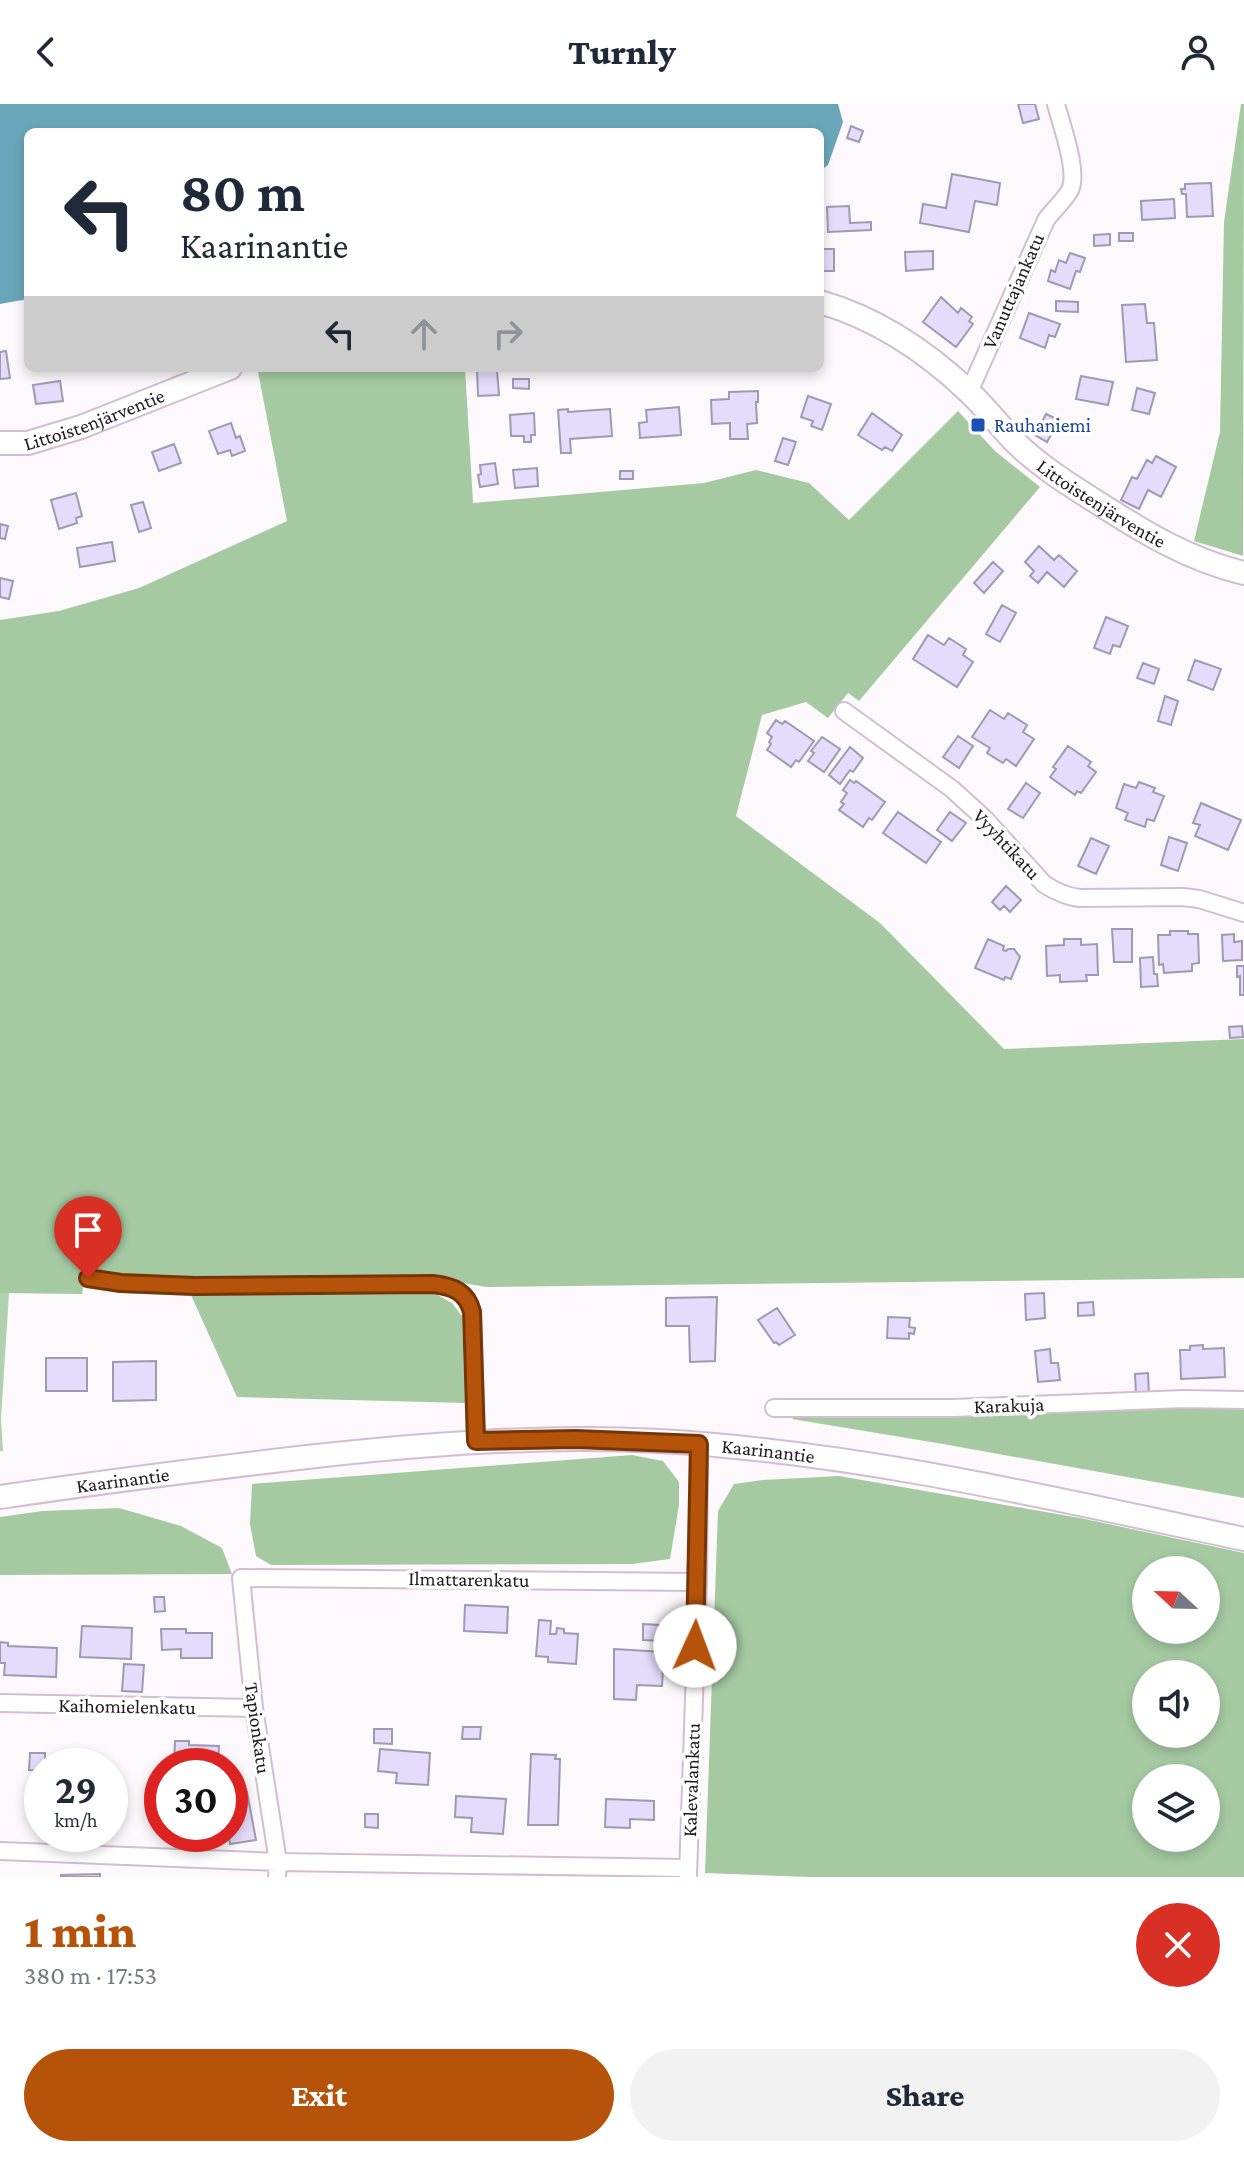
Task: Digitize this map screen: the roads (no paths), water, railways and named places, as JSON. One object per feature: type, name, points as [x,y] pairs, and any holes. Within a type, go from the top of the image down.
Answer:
[{"type":"main road","name":"Littoistenjärventie","points":[[824,303],[840,307],[901,338],[969,392],[1016,442],[1048,470],[1129,523],[1201,560],[1244,573]]},
{"type":"main road","name":"Littoistenjärventie","points":[[0,443],[28,443],[81,427],[220,372]]},
{"type":"main road","name":"Kaarinantie","points":[[0,1497],[178,1472],[476,1441],[576,1439],[699,1444],[826,1458],[982,1484],[1244,1539]]},
{"type":"street","name":"Vanuttajankatu","points":[[969,392],[1046,220],[1066,196],[1073,182],[1056,104]]},
{"type":"street","name":"Vyyhtikatu","points":[[844,711],[952,789],[1055,892],[1079,898],[1183,897],[1244,913]]},
{"type":"street","points":[[88,1278],[121,1283],[195,1286],[433,1284],[454,1288],[469,1302],[472,1312],[476,1441]]},
{"type":"street","name":"Karakuja","points":[[774,1408],[953,1408],[1184,1399],[1244,1400]]},
{"type":"street","name":"Kalevalankatu","points":[[688,1872],[698,1582],[699,1444]]},
{"type":"street","name":"Ilmattarenkatu","points":[[241,1578],[698,1582]]},
{"type":"street","name":"Tapionkatu","points":[[241,1578],[254,1708],[278,1870]]},
{"type":"street","name":"Kaihomielenkatu","points":[[0,1703],[254,1708]]},
{"type":"street","points":[[0,1851],[278,1870],[688,1872]]},
{"type":"water","points":[[0,104],[838,104],[843,122],[828,165],[824,168],[824,128],[24,128],[24,300],[0,304]]},
{"type":"place","name":"Rauhaniemi","points":[[978,425]]}]
